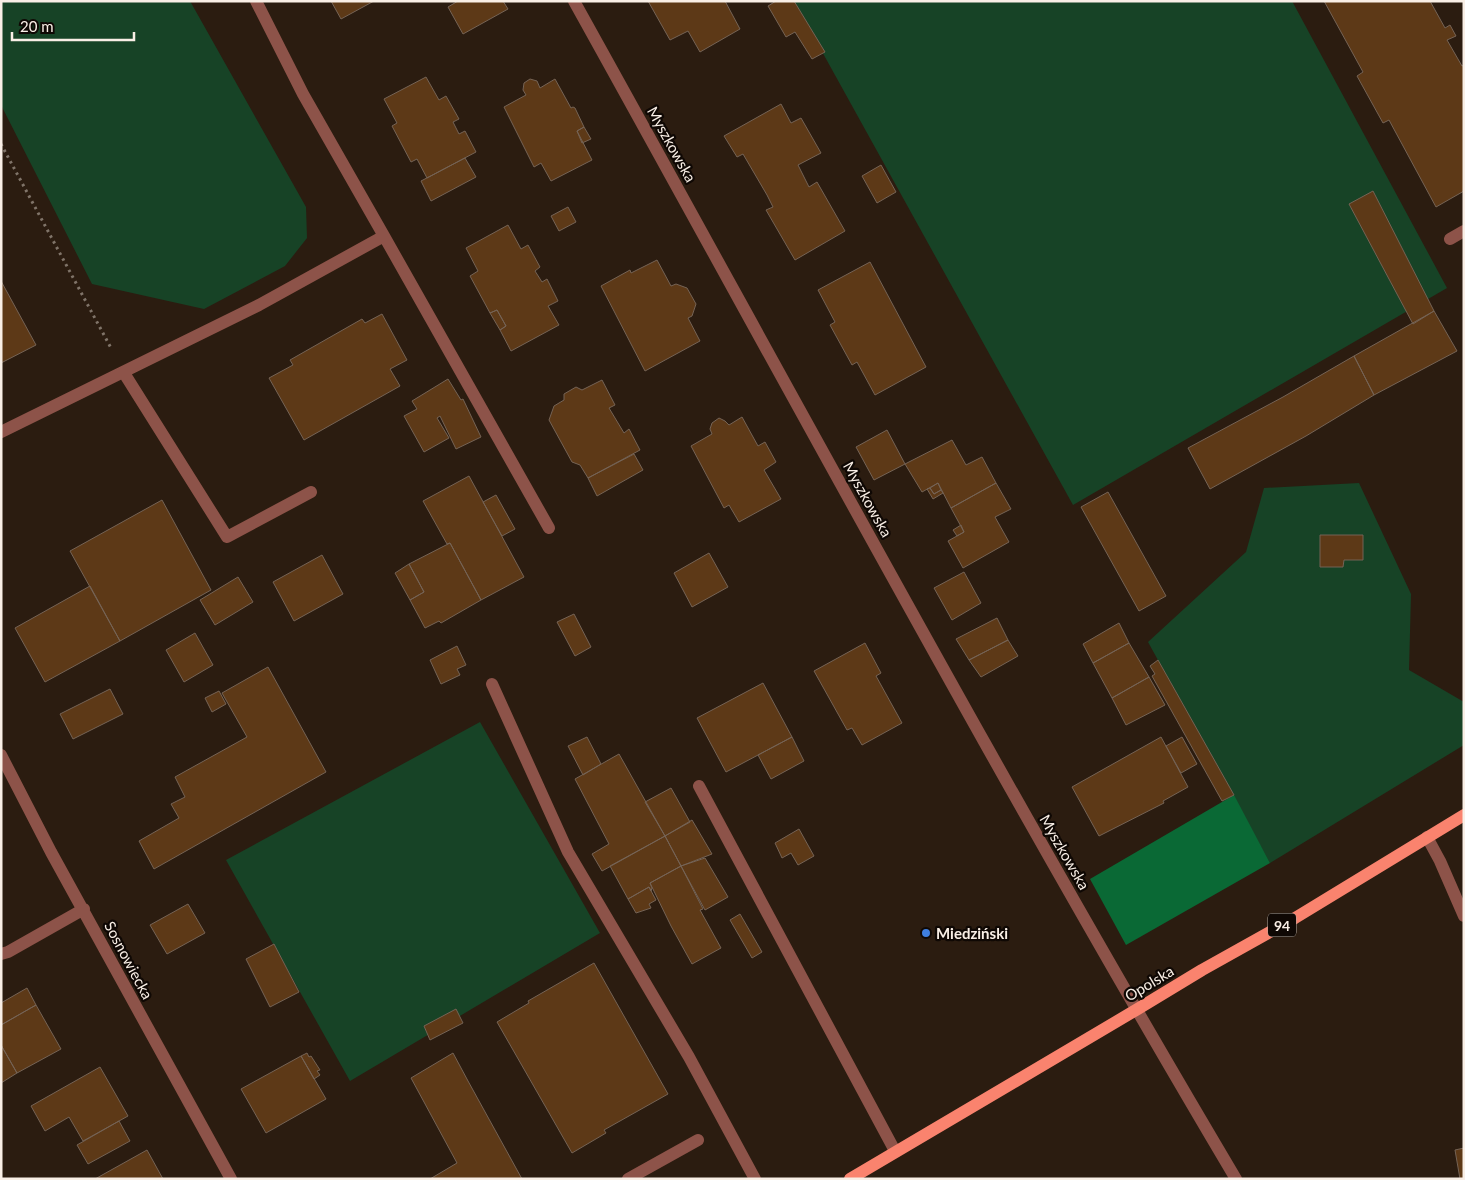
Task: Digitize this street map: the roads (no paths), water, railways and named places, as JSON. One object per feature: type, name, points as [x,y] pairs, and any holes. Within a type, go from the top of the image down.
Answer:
[{"type":"main road","name":"Opolska","points":[[850,1179],[1202,970],[1295,918],[1464,815]]},
{"type":"street","points":[[256,1],[302,94],[548,528]]},
{"type":"street","name":"Myszkowska","points":[[574,1],[971,720],[1136,1010],[1235,1177]]},
{"type":"street","points":[[1450,239],[1464,231]]},
{"type":"street","points":[[1,432],[259,305],[384,236]]},
{"type":"street","points":[[124,373],[228,537],[311,492]]},
{"type":"street","points":[[492,684],[568,852],[689,1056],[755,1179]]},
{"type":"street","name":"Sosnowiecka","points":[[2,759],[230,1179]]},
{"type":"street","points":[[699,786],[895,1151]]},
{"type":"street","points":[[1427,837],[1440,861],[1464,916]]},
{"type":"street","points":[[1,954],[8,952],[84,909]]},
{"type":"street","points":[[628,1179],[698,1140]]},
{"type":"place","name":"Miedziński","points":[[926,933]]}]
